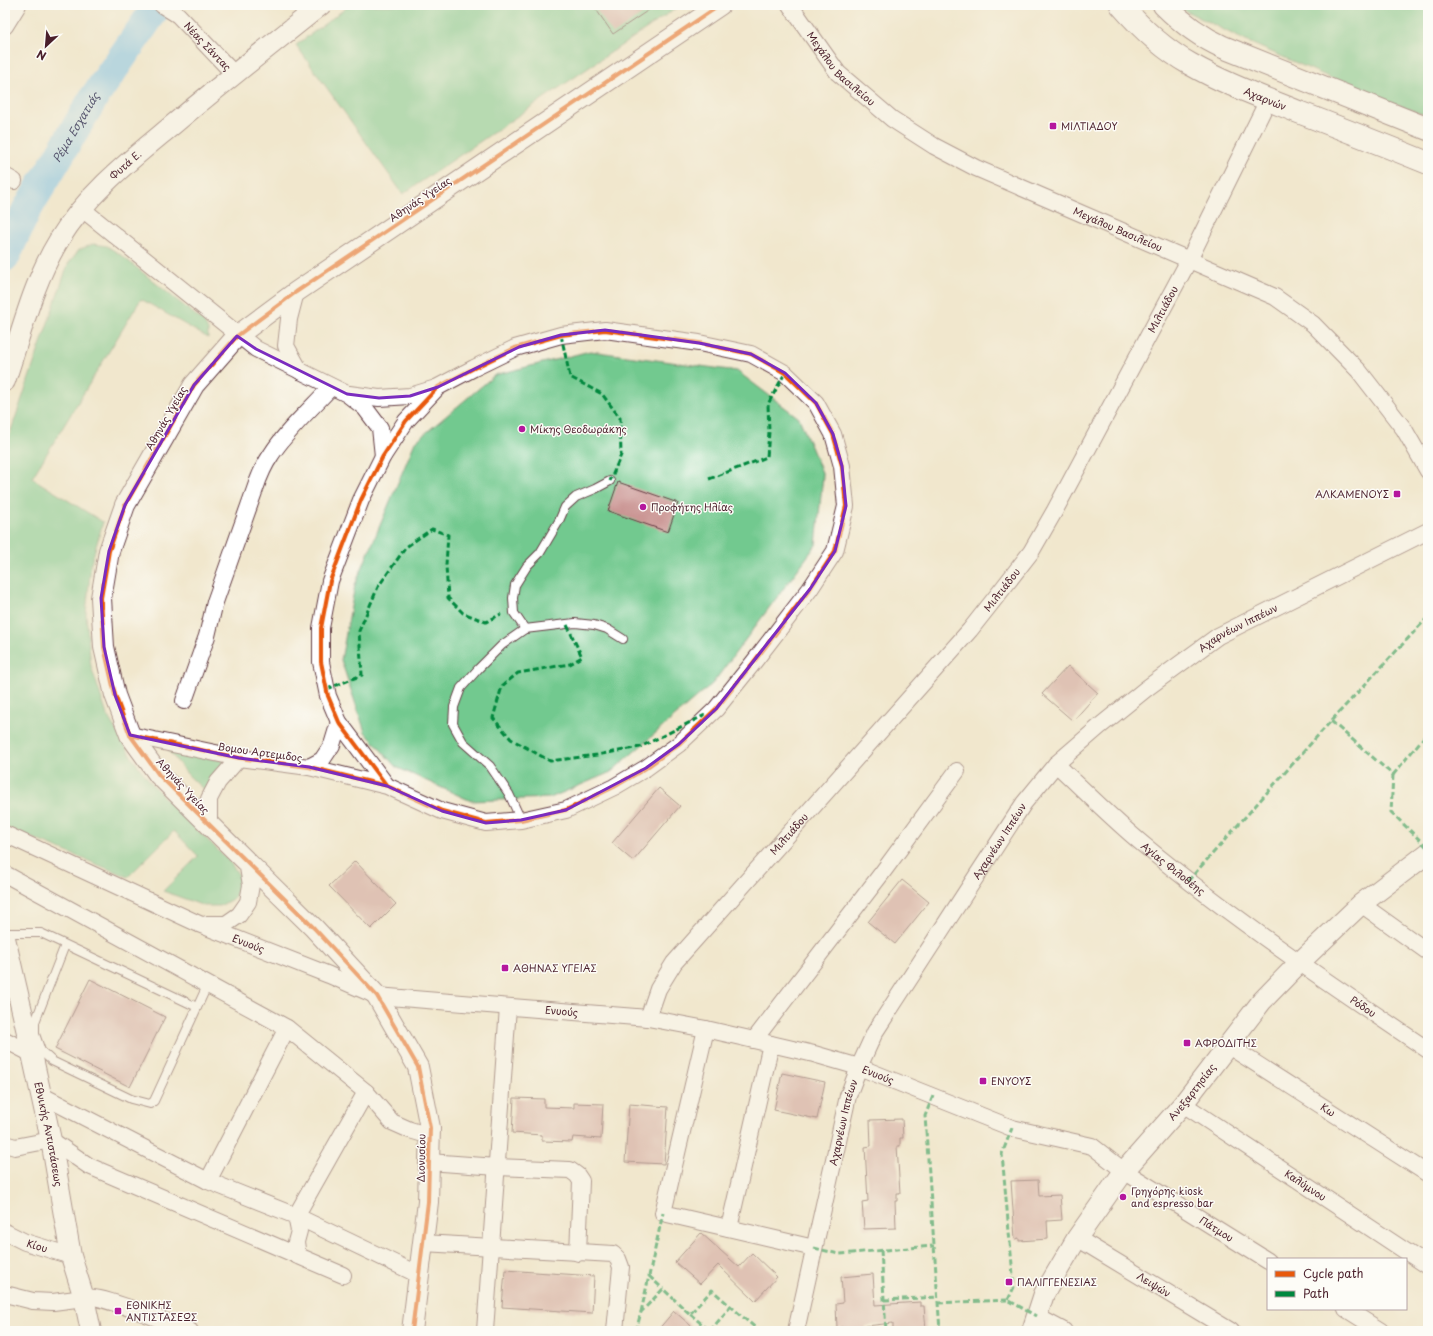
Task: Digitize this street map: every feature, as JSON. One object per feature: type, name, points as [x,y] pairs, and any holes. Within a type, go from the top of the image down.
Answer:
[{"type":"main road","name":"Αχαρνών","points":[[1121,5],[1142,28],[1163,46],[1188,64],[1268,100],[1428,163]]},
{"type":"main road","points":[[1164,5],[1193,30],[1223,47],[1428,129]]},
{"type":"street","points":[[5,26],[18,5]]},
{"type":"street","name":"Νέας Σάντας","points":[[162,5],[178,15],[234,74]]},
{"type":"street","name":"Φυτά Ε.","points":[[5,381],[42,271],[59,239],[81,208],[116,172],[234,74],[321,5]]},
{"type":"street","name":"Αθηνάς Υγείας","points":[[377,996],[314,928],[159,775],[130,735],[115,695],[104,647],[101,598],[109,551],[125,505],[194,385],[237,336],[296,292],[720,5]]},
{"type":"street","name":"Μεγάλου Βασιλείου","points":[[790,5],[838,73],[892,119],[934,146],[976,168],[1275,297],[1312,324],[1364,377],[1404,429],[1428,471]]},
{"type":"street","name":"Μιλτιάδου","points":[[648,1018],[658,989],[674,963],[970,630],[1030,552],[1057,505],[1189,260],[1268,100]]},
{"type":"street","points":[[81,208],[256,350],[347,394],[365,408],[380,428],[383,456]]},
{"type":"street","points":[[296,292],[289,319],[286,346],[300,371]]},
{"type":"street","name":"Βομου Αρτεμιδος","points":[[130,735],[239,758],[309,767],[387,786],[442,811],[486,823],[521,820],[566,810],[614,787],[646,768],[679,744],[716,709],[753,664],[810,589],[835,550],[846,506],[842,466],[833,434],[816,403],[785,373],[751,354],[699,343],[605,330],[561,335],[515,348],[438,387]]},
{"type":"street","points":[[184,701],[207,636],[215,602],[262,470],[281,441],[331,387]]},
{"type":"street","points":[[347,394],[380,398],[410,396],[438,387]]},
{"type":"street","points":[[387,786],[339,722],[328,696],[321,662],[321,628],[330,581],[361,500],[383,456],[406,420],[438,387]]},
{"type":"street","name":"Αχαρνέων Ιππέων","points":[[796,1331],[848,1096],[858,1067],[875,1032],[1024,803],[1056,764],[1100,726],[1147,688],[1218,636],[1428,531]]},
{"type":"street","points":[[309,767],[322,760],[332,745],[339,722]]},
{"type":"street","points":[[209,826],[208,799],[218,782],[239,758]]},
{"type":"street","name":"Αγίας Φιλοθέης","points":[[1056,764],[1144,845],[1299,963]]},
{"type":"street","points":[[754,1040],[957,771]]},
{"type":"street","name":"Ενυούς","points":[[5,834],[199,924],[329,975],[377,996],[648,1018],[706,1029],[814,1054],[858,1067],[1012,1128],[1092,1146],[1124,1172]]},
{"type":"street","name":"Ανεξαρτησίας","points":[[1034,1323],[1044,1294],[1077,1238],[1124,1172],[1183,1104],[1262,1001],[1299,963],[1361,904],[1428,853]]},
{"type":"street","points":[[199,924],[226,924],[240,915],[248,902],[250,885],[247,862]]},
{"type":"street","points":[[5,874],[207,986],[287,1028],[366,1092],[392,1122],[410,1130],[430,1136]]},
{"type":"street","points":[[1361,904],[1428,952]]},
{"type":"street","name":"Εθνικής Αντιστάσεως","points":[[5,938],[41,1095],[71,1256],[84,1298],[91,1331]]},
{"type":"street","name":"Ρόδου","points":[[1299,963],[1428,1050]]},
{"type":"street","name":"Διονυσίου","points":[[377,996],[418,1067],[430,1128],[428,1202],[412,1331]]},
{"type":"street","points":[[485,1331],[508,1007]]},
{"type":"street","points":[[208,1182],[287,1028]]},
{"type":"street","points":[[706,1029],[663,1213],[814,1248]]},
{"type":"street","points":[[5,1040],[32,1054]]},
{"type":"street","points":[[729,1228],[771,1044]]},
{"type":"street","name":"Κω","points":[[1227,1045],[1428,1174]]},
{"type":"street","points":[[298,1256],[296,1242],[298,1232],[296,1216],[366,1092]]},
{"type":"street","points":[[41,1095],[208,1182],[296,1216],[419,1275]]},
{"type":"street","name":"Καλύμνου","points":[[1183,1104],[1428,1266]]},
{"type":"street","points":[[5,1144],[15,1147],[50,1140],[88,1166],[343,1275]]},
{"type":"street","points":[[429,1162],[570,1170],[577,1175],[581,1181],[578,1253]]},
{"type":"street","name":"Πάτμου","points":[[1124,1172],[1267,1260]]},
{"type":"street","name":"Κίου","points":[[5,1232],[25,1242],[71,1256]]},
{"type":"street","name":"Λειψών","points":[[1077,1238],[1231,1331]]},
{"type":"street","points":[[423,1242],[578,1253],[613,1254],[618,1259],[622,1267],[615,1331]]},
{"type":"street","points":[[5,1294],[33,1301],[53,1302],[84,1298],[88,1296],[104,1299],[190,1331]]},
{"type":"street","points":[[1348,1310],[1382,1331]]},
{"type":"street","points":[[1034,1323],[1064,1331]]},
{"type":"lane","points":[[525,629],[514,612],[513,598],[515,585],[527,566],[540,553],[559,521],[565,507],[576,497],[596,489],[610,481]]},
{"type":"lane","points":[[521,820],[509,794],[490,766],[463,742],[453,724],[454,706],[461,688],[502,646],[525,629],[575,623],[607,629],[623,639]]},
{"type":"lane","points":[[5,934],[41,933],[197,1008]]},
{"type":"lane","points":[[65,945],[35,1022],[35,1034],[41,1051],[52,1061],[131,1099],[150,1104],[154,1101],[207,986]]},
{"type":"highlighted area","points":[[605,330],[699,343],[751,354],[785,373],[816,403],[833,434],[842,466],[846,506],[835,551],[810,589],[716,709],[679,744],[646,768],[566,810],[521,820],[486,823],[442,811],[387,786],[309,767],[239,758],[130,735],[115,695],[104,647],[101,598],[109,551],[125,505],[194,385],[237,336],[256,349],[347,394],[379,398],[410,396],[438,387],[519,347],[561,335]]},
{"type":"green space","points":[[350,5],[681,5],[403,194],[296,45]]},
{"type":"green space","points":[[1178,5],[1428,5],[1428,116],[1349,86],[1246,41],[1182,9]]},
{"type":"green space","points":[[93,244],[107,246],[121,255],[204,322],[208,330],[208,338],[141,299],[32,478],[103,522],[91,564],[86,614],[91,666],[107,715],[133,759],[156,789],[229,861],[239,875],[239,887],[234,898],[220,906],[204,906],[163,891],[198,856],[174,831],[128,877],[5,827],[5,448],[68,264],[79,250]]},
{"type":"green space","points":[[590,351],[737,371],[799,418],[823,475],[816,545],[713,683],[611,772],[550,798],[471,801],[396,767],[365,732],[341,660],[355,585],[415,442],[495,375]]},
{"type":"green space","points":[[168,750],[225,761],[216,771],[205,791],[188,775]]},
{"type":"building","points":[[593,5],[656,5],[613,34]]},
{"type":"building","name":"Προφήτης Ηλίας","points":[[618,482],[678,503],[668,532],[608,511]]},
{"type":"building","points":[[1068,666],[1098,693],[1073,721],[1042,694]]},
{"type":"building","points":[[659,788],[680,806],[633,861],[612,843]]},
{"type":"building","points":[[355,861],[396,904],[371,929],[329,886]]},
{"type":"building","points":[[902,880],[929,902],[895,944],[868,922]]},
{"type":"building","points":[[90,979],[165,1017],[130,1087],[55,1049]]},
{"type":"building","points":[[782,1073],[825,1082],[817,1119],[774,1110]]},
{"type":"building","points":[[514,1098],[544,1099],[544,1107],[574,1108],[574,1103],[603,1104],[601,1139],[573,1137],[572,1142],[542,1141],[542,1135],[512,1133]]},
{"type":"building","points":[[629,1104],[668,1107],[664,1164],[625,1162]]},
{"type":"building","points":[[902,1119],[903,1138],[900,1138],[900,1146],[897,1146],[900,1193],[897,1193],[897,1201],[895,1201],[896,1228],[864,1229],[862,1202],[868,1201],[865,1147],[871,1146],[870,1120]]},
{"type":"building","points":[[1038,1180],[1039,1196],[1060,1195],[1062,1220],[1047,1221],[1048,1239],[1019,1241],[1019,1238],[1015,1239],[1011,1181]]},
{"type":"building","points":[[701,1233],[739,1267],[752,1253],[777,1277],[755,1301],[718,1265],[700,1284],[675,1262]]},
{"type":"building","points":[[505,1270],[594,1276],[592,1313],[502,1307]]},
{"type":"building","points":[[873,1274],[875,1305],[920,1302],[920,1306],[924,1306],[926,1331],[893,1331],[893,1323],[866,1326],[866,1331],[842,1331],[842,1327],[837,1328],[836,1304],[843,1303],[841,1277]]},
{"type":"building","points":[[674,1311],[697,1331],[657,1331]]},
{"type":"waterway","name":"Ρέμα Εσχατιάς","points":[[5,257],[26,211],[93,99],[158,5]]},
{"type":"marked path","points":[[561,335],[570,377],[602,394],[620,418],[621,455],[610,481]]},
{"type":"marked path","points":[[709,479],[767,457],[769,432],[768,404],[785,373]]},
{"type":"marked path","points":[[327,689],[362,675],[359,631],[378,587],[406,547],[432,529],[448,535],[446,565],[448,598],[463,613],[486,622],[501,614]]},
{"type":"marked path","points":[[1188,881],[1331,721],[1428,617]]},
{"type":"marked path","points":[[567,625],[582,657],[570,664],[518,673],[502,686],[493,718],[511,739],[550,761],[597,755],[640,747],[705,715]]},
{"type":"marked path","points":[[1331,721],[1393,775]]},
{"type":"marked path","points":[[1393,775],[1428,732]]},
{"type":"marked path","points":[[1393,775],[1391,812],[1428,848]]},
{"type":"marked path","points":[[933,1096],[925,1116],[940,1331]]},
{"type":"marked path","points":[[1008,1300],[1014,1287],[1002,1154],[1012,1128]]},
{"type":"marked path","points":[[641,1312],[663,1213]]},
{"type":"marked path","points":[[814,1248],[839,1254],[934,1246]]},
{"type":"marked path","points":[[881,1250],[886,1331]]},
{"type":"marked path","points":[[649,1276],[663,1289]]},
{"type":"marked path","points":[[636,1331],[641,1312],[663,1289],[690,1314],[712,1290],[759,1331]]},
{"type":"marked path","points":[[884,1300],[938,1297]]},
{"type":"marked path","points":[[938,1303],[1008,1300],[1036,1316]]},
{"type":"marked path","points":[[710,1331],[731,1306]]},
{"type":"marked path","points":[[690,1314],[710,1331]]},
{"type":"cycle path","points":[[412,1331],[428,1202],[430,1128],[418,1067],[377,996],[314,928],[159,775],[130,735],[115,695],[104,647],[101,598],[109,551],[125,505],[194,385],[237,336],[296,292],[720,5]]},
{"type":"cycle path","points":[[130,735],[239,758],[309,767],[387,786],[442,811],[486,823],[521,820],[566,810],[614,787],[646,768],[679,744],[716,709],[810,589],[835,551],[846,506],[842,466],[833,434],[816,403],[785,373],[751,354],[699,343],[605,330],[561,335],[515,348],[438,387],[406,421],[383,456],[361,500],[330,581],[321,628],[321,662],[328,696],[339,722],[387,786]]},
{"type":"place","name":"ΜΙΛΤΙΑΔΟΥ","points":[[1053,126]]},
{"type":"place","name":"Μίκης Θεοδωράκης","points":[[522,429]]},
{"type":"place","name":"ΑΛΚΑΜΕΝΟΥΣ","points":[[1397,494]]},
{"type":"place","name":"Προφήτης Ηλίας","points":[[643,507]]},
{"type":"place","name":"ΑΘΗΝΑΣ ΥΓΕΙΑΣ","points":[[505,968]]},
{"type":"place","name":"ΑΦΡΟΔΙΤΗΣ","points":[[1187,1043]]},
{"type":"place","name":"ΕΝΥΟΥΣ","points":[[983,1081]]},
{"type":"place","name":"Γρηγόρης kiosk and espresso bar","points":[[1123,1197]]},
{"type":"place","name":"ΠΑΛΙΓΓΕΝΕΣΙΑΣ","points":[[1009,1282]]},
{"type":"place","name":"ΕΘΝΙΚΗΣ ΑΝΤΙΣΤΑΣΕΩΣ","points":[[118,1311]]}]
